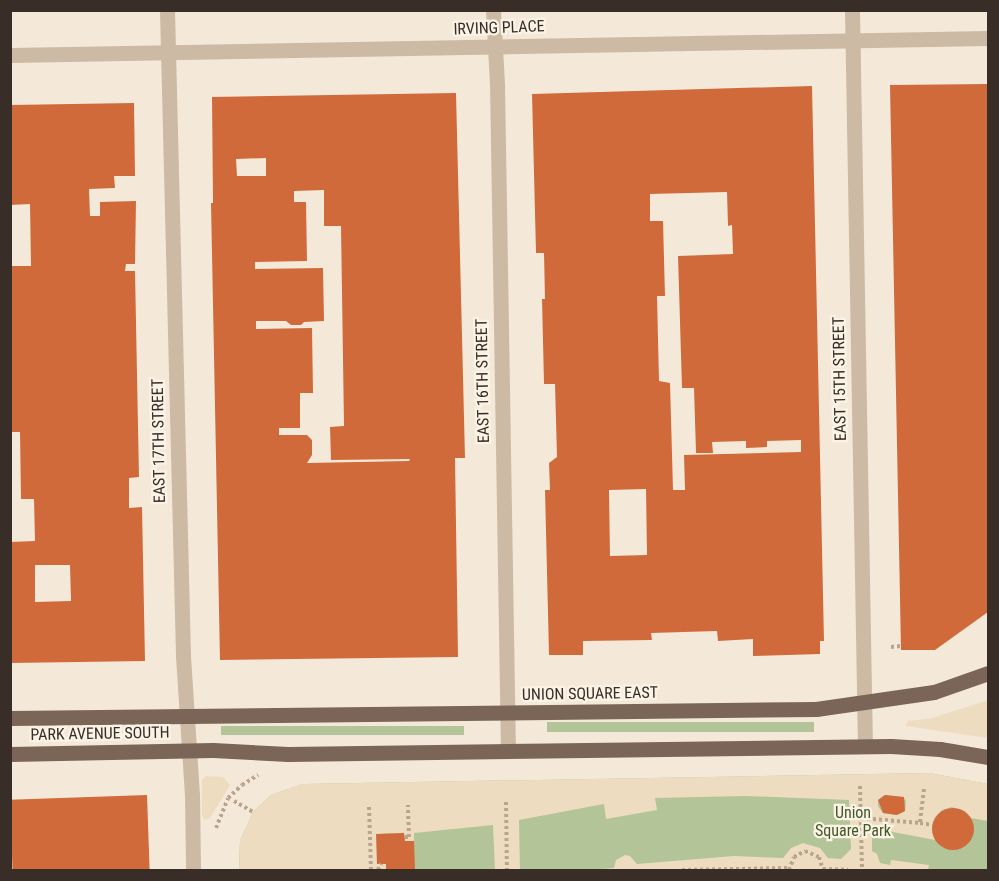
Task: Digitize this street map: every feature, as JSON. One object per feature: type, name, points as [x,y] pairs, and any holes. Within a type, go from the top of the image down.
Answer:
[{"type":"main road","name":"UNION SQUARE EAST","points":[[187,716],[816,709],[864,704],[934,692],[988,673]]},
{"type":"main road","name":"PARK AVENUE SOUTH","points":[[10,718],[187,716]]},
{"type":"main road","points":[[190,751],[288,754],[865,746],[940,749],[988,757]]},
{"type":"main road","name":"PARK AVENUE SOUTH","points":[[10,754],[190,751]]},
{"type":"street","name":"EAST 17TH STREET","points":[[167,10],[183,656],[190,751],[193,870]]},
{"type":"street","name":"EAST 16TH STREET","points":[[493,10],[507,750]]},
{"type":"street","name":"EAST 15TH STREET","points":[[852,10],[865,746]]},
{"type":"street","name":"IRVING PLACE","points":[[10,55],[988,38]]},
{"type":"path","points":[[891,647],[901,646]]},
{"type":"path","points":[[860,786],[862,870]]},
{"type":"path","points":[[920,823],[924,789]]},
{"type":"path","points":[[234,801],[253,812]]},
{"type":"path","points":[[506,802],[507,870]]},
{"type":"path","points":[[405,837],[410,837],[408,805]]},
{"type":"path","points":[[369,807],[371,870]]},
{"type":"path","points":[[861,818],[932,825]]},
{"type":"path","points":[[682,870],[789,869],[794,857],[805,851],[819,857],[823,870],[848,870]]},
{"type":"path","points":[[378,870],[381,864]]},
{"type":"green space","points":[[547,722],[814,722],[814,732],[547,732]]},
{"type":"green space","points":[[221,726],[464,726],[464,735],[221,735]]},
{"type":"green space","name":"Union Square Park","points":[[929,773],[988,784],[988,870],[239,870],[240,841],[253,812],[271,795],[303,784]]},
{"type":"shaded area","points":[[988,700],[988,738],[906,726],[908,721],[932,718]]},
{"type":"shaded area","points":[[929,773],[988,784],[988,821],[971,818],[964,811],[952,807],[942,810],[935,817],[932,825],[935,840],[872,828],[872,851],[877,854],[880,863],[890,865],[891,860],[929,865],[928,870],[589,870],[614,868],[616,860],[625,855],[630,856],[637,864],[734,856],[783,858],[791,848],[803,843],[820,848],[828,858],[841,859],[851,849],[849,800],[746,796],[655,798],[657,810],[606,819],[604,804],[519,820],[520,870],[495,870],[493,825],[414,833],[414,841],[405,841],[404,833],[377,834],[377,863],[386,864],[386,870],[239,870],[240,841],[253,812],[271,795],[303,784]],"holes":[[[885,795],[903,797],[906,801],[905,811],[897,815],[883,813],[878,806],[878,800]]]},
{"type":"shaded area","points":[[206,776],[223,777],[230,785],[210,818],[205,820],[202,816],[202,780]]},
{"type":"building","points":[[988,84],[988,612],[935,650],[901,650],[890,85]]},
{"type":"building","points":[[812,86],[824,641],[820,641],[820,654],[753,656],[753,639],[718,641],[717,631],[651,633],[652,640],[583,641],[583,655],[549,655],[545,490],[550,490],[549,463],[557,457],[555,384],[544,384],[542,299],[545,299],[544,253],[536,253],[532,94]],"holes":[[[727,192],[728,226],[732,225],[733,254],[678,256],[682,388],[694,388],[696,453],[713,453],[712,442],[746,441],[746,448],[767,447],[767,441],[801,440],[801,452],[684,455],[685,490],[673,490],[670,383],[659,381],[657,296],[665,296],[663,221],[650,221],[650,194]],[[646,489],[647,555],[610,556],[609,490]]]},
{"type":"building","points":[[456,93],[465,458],[455,458],[458,657],[220,660],[211,203],[213,203],[212,97]],"holes":[[[266,158],[266,176],[237,176],[236,159]],[[324,190],[324,226],[341,226],[344,426],[330,427],[331,460],[410,459],[409,461],[307,463],[312,455],[312,440],[307,435],[279,435],[279,428],[300,428],[300,393],[313,393],[312,328],[256,329],[256,321],[286,321],[291,325],[324,321],[323,268],[255,269],[255,262],[307,261],[306,202],[294,202],[294,191]]]},
{"type":"building","points":[[134,103],[135,176],[114,176],[115,188],[89,189],[90,216],[100,216],[100,202],[136,201],[135,264],[126,264],[125,271],[135,271],[139,477],[129,478],[129,508],[142,507],[145,661],[10,663],[10,542],[35,541],[34,499],[21,499],[20,432],[10,432],[10,266],[31,266],[30,204],[10,205],[10,105]],"holes":[[[35,565],[70,565],[71,601],[35,602]]]},
{"type":"building","points":[[147,795],[150,870],[13,870],[10,800]]},
{"type":"building","points":[[885,795],[904,797],[905,811],[897,815],[883,813],[878,800]]},
{"type":"building","points":[[953,808],[961,809],[968,814],[973,821],[973,837],[968,844],[961,849],[953,850],[945,849],[938,844],[933,837],[932,829],[933,821],[938,814],[945,809]]},
{"type":"building","points":[[404,833],[405,841],[414,841],[415,870],[386,870],[386,864],[377,864],[376,834]]}]
